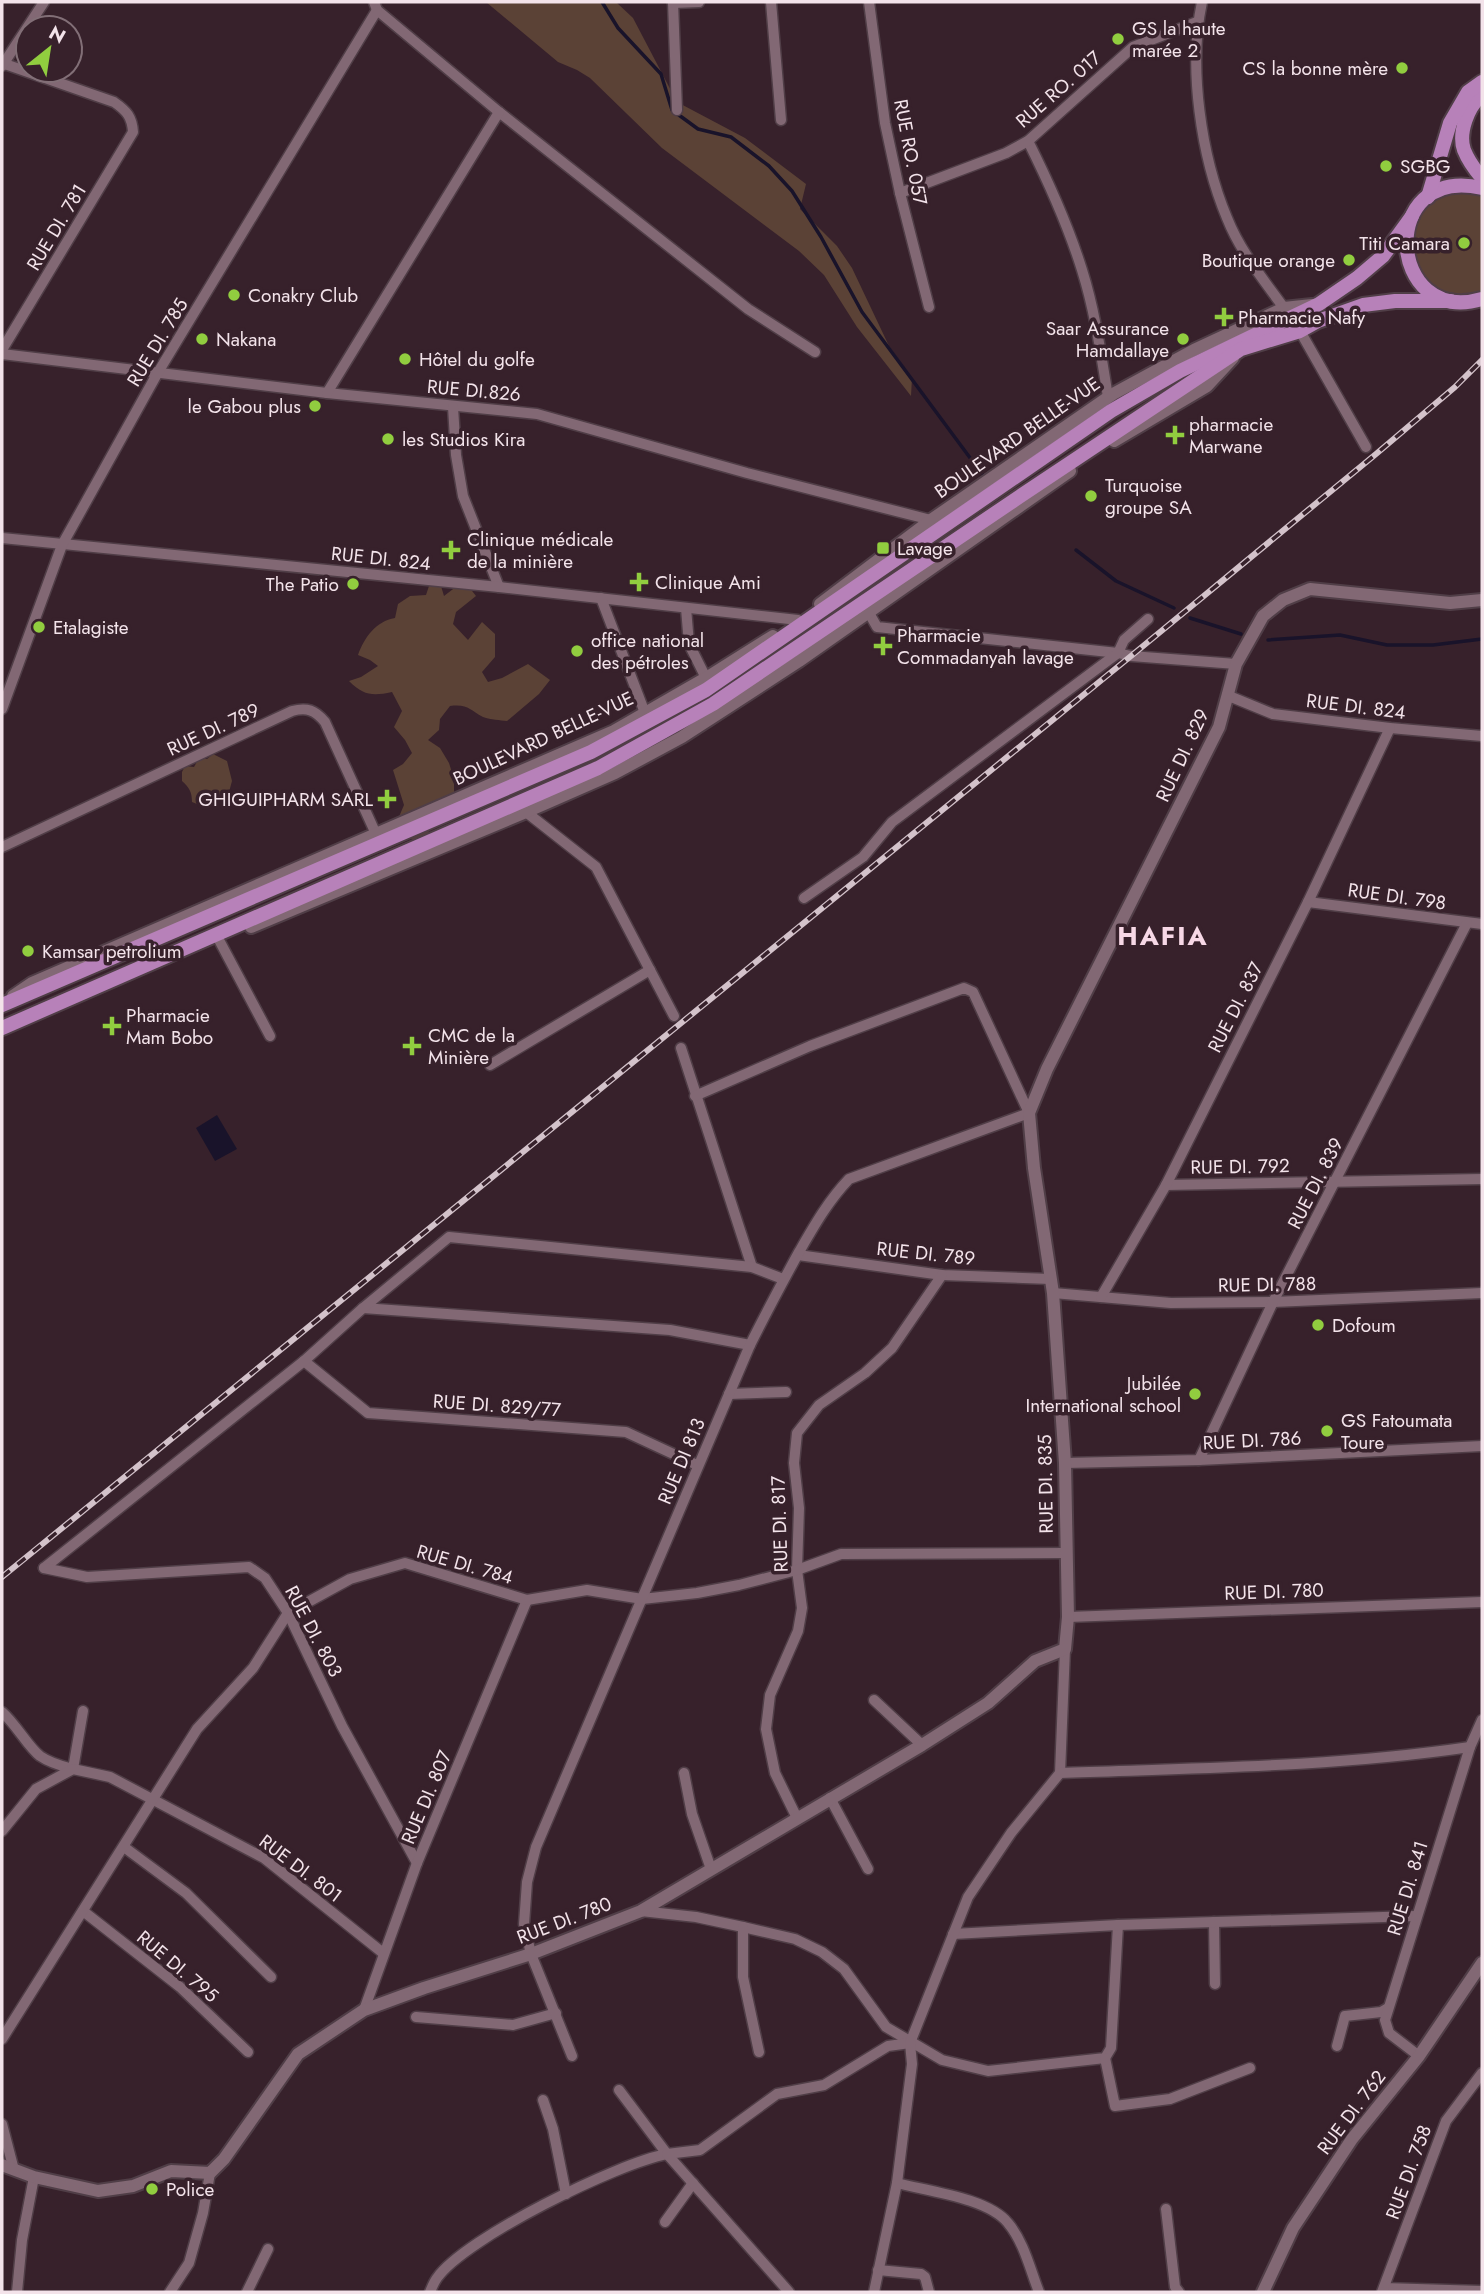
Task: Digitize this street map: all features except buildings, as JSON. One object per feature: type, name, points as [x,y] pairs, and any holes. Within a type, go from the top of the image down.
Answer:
[{"type":"main road","points":[[1428,197],[1450,123],[1468,92],[1482,82]]},
{"type":"main road","points":[[1482,95],[1469,110],[1462,137],[1464,151],[1482,178]]},
{"type":"main road","points":[[1428,197],[1454,186],[1482,188]]},
{"type":"main road","name":"BOULEVARD BELLE-VUE","points":[[2,1004],[603,746],[706,690],[1111,411],[1180,371],[1319,304],[1383,256],[1428,197]]},
{"type":"main road","points":[[1412,216],[1405,237],[1407,258],[1416,278],[1431,293],[1451,302]]},
{"type":"main road","points":[[2,1028],[610,761],[713,704],[1241,349],[1300,331],[1318,321],[1363,305],[1395,301],[1471,303],[1482,299]]},
{"type":"street","points":[[3,65],[44,2]]},
{"type":"street","points":[[677,110],[673,2],[699,2]]},
{"type":"street","points":[[771,2],[781,120]]},
{"type":"street","name":"RUE RO. 057","points":[[869,2],[885,123],[929,307]]},
{"type":"street","points":[[1202,2],[1197,23],[1198,107],[1214,184],[1227,219],[1246,254],[1284,309]]},
{"type":"street","points":[[375,6],[499,112],[748,309],[815,352]]},
{"type":"street","name":"RUE DI. 785","points":[[2,709],[62,545],[157,374],[375,6]]},
{"type":"street","name":"RUE RO. 017","points":[[900,193],[1006,153],[1028,141],[1133,47],[1197,23]]},
{"type":"street","name":"RUE DI. 781","points":[[2,352],[133,132],[132,120],[125,109],[114,102],[3,65]]},
{"type":"street","points":[[327,393],[499,112]]},
{"type":"street","points":[[1028,141],[1057,200],[1083,272],[1095,318],[1108,397]]},
{"type":"street","name":"BOULEVARD BELLE-VUE","points":[[2,1004],[32,983],[614,731],[706,678],[798,620],[931,520],[1108,397],[1194,351],[1284,309],[1319,304]]},
{"type":"street","points":[[1300,331],[1366,447]]},
{"type":"street","points":[[2,1028],[69,1007],[219,940],[526,813],[615,773],[682,737],[799,662],[1103,448],[1207,386],[1241,349]]},
{"type":"street","name":"RUE DI.826","points":[[2,352],[157,374],[537,414],[747,473],[931,520]]},
{"type":"street","points":[[453,407],[456,455],[463,496],[499,587]]},
{"type":"street","name":"RUE DI. 824","points":[[2,538],[499,587],[798,620]]},
{"type":"street","name":"RUE DI. 829","points":[[1029,1113],[1047,1069],[1219,727],[1236,664],[1263,616],[1283,600],[1310,589],[1450,603],[1482,600]]},
{"type":"street","points":[[601,598],[645,713]]},
{"type":"street","points":[[686,608],[690,644],[706,678]]},
{"type":"street","points":[[869,613],[877,627],[1131,656],[1236,664]]},
{"type":"street","points":[[804,898],[863,857],[892,822],[1118,653],[1124,640],[1147,619]]},
{"type":"street","name":"RUE DI. 824","points":[[1229,696],[1273,714],[1482,736]]},
{"type":"street","name":"RUE DI. 789","points":[[2,847],[302,708],[311,710],[325,722],[376,834]]},
{"type":"street","name":"RUE DI. 837","points":[[1101,1297],[1166,1185],[1308,902],[1390,728]]},
{"type":"street","points":[[526,813],[596,867],[674,1016]]},
{"type":"street","name":"RUE DI. 798","points":[[1308,902],[1482,924]]},
{"type":"street","name":"RUE DI. 839","points":[[1199,1460],[1273,1302],[1467,923]]},
{"type":"street","points":[[219,940],[270,1036]]},
{"type":"street","points":[[490,1065],[650,970]]},
{"type":"street","points":[[695,1096],[810,1046],[964,988],[973,992],[1029,1113]]},
{"type":"street","points":[[681,1048],[752,1267]]},
{"type":"street","name":"RUE DI 813","points":[[572,2056],[530,1954],[524,1924],[527,1882],[536,1847],[750,1345],[783,1279],[834,1194],[849,1180],[1029,1113]]},
{"type":"street","name":"RUE DI. 835","points":[[1029,1113],[1034,1168],[1053,1293],[1065,1463],[1068,1618],[1060,1773]]},
{"type":"street","name":"RUE DI. 792","points":[[1166,1185],[1482,1179]]},
{"type":"street","points":[[304,1362],[363,1308],[449,1237],[752,1267],[783,1279]]},
{"type":"street","name":"RUE DI. 789","points":[[798,1255],[942,1275],[1051,1279]]},
{"type":"street","name":"RUE DI. 817","points":[[797,1818],[775,1773],[766,1729],[770,1695],[798,1631],[802,1608],[797,1570],[799,1508],[794,1463],[797,1433],[819,1405],[865,1373],[892,1348],[942,1275]]},
{"type":"street","name":"RUE DI. 788","points":[[1053,1293],[1171,1303],[1273,1302],[1482,1293]]},
{"type":"street","points":[[363,1308],[670,1330],[750,1345]]},
{"type":"street","name":"RUE DI. 829/77","points":[[304,1362],[368,1413],[625,1432],[697,1465]]},
{"type":"street","name":"RUE DI. 803","points":[[304,1362],[44,1568],[87,1577],[249,1567],[265,1578],[288,1613],[342,1726],[417,1863]]},
{"type":"street","points":[[729,1394],[786,1392]]},
{"type":"street","name":"RUE DI. 786","points":[[1065,1463],[1199,1460],[1482,1446]]},
{"type":"street","name":"RUE DI. 784","points":[[2,2039],[197,1729],[253,1668],[288,1613],[350,1579],[405,1563],[527,1600],[587,1590],[642,1599],[718,1589],[797,1570],[841,1554],[1065,1553]]},
{"type":"street","name":"RUE DI. 807","points":[[364,2010],[417,1863],[527,1600]]},
{"type":"street","name":"RUE DI. 780","points":[[1068,1618],[1482,1602]]},
{"type":"street","name":"RUE DI. 780","points":[[210,2173],[224,2159],[298,2054],[364,2010],[530,1954],[640,1911],[922,1745],[988,1703],[1035,1661],[1065,1649]]},
{"type":"street","points":[[874,1700],[922,1745]]},
{"type":"street","points":[[2,1831],[36,1789],[72,1769],[83,1711]]},
{"type":"street","name":"RUE DI. 801","points":[[2,1712],[38,1755],[55,1764],[110,1777],[264,1858],[383,1954]]},
{"type":"street","name":"RUE DI. 841","points":[[1388,2008],[1470,1747],[1482,1720]]},
{"type":"street","points":[[874,2292],[897,2183],[912,2064],[910,2043],[968,1897],[1011,1832],[1060,1773],[1301,1765],[1396,1758],[1470,1747]]},
{"type":"street","points":[[684,1773],[692,1814],[711,1869]]},
{"type":"street","points":[[830,1798],[868,1869]]},
{"type":"street","points":[[124,1847],[186,1893],[271,1977]]},
{"type":"street","name":"RUE DI. 795","points":[[83,1911],[180,1987],[248,2052]]},
{"type":"street","points":[[640,1911],[696,1917],[743,1927],[795,1939],[822,1952],[844,1969],[886,2027],[942,2060],[988,2071],[1105,2058]]},
{"type":"street","points":[[953,1934],[1118,1925],[1416,1916]]},
{"type":"street","points":[[1214,1922],[1215,1984]]},
{"type":"street","points":[[1118,1925],[1111,2048],[1105,2058],[1115,2106],[1170,2099],[1250,2068]]},
{"type":"street","points":[[743,1927],[743,1977],[759,2052]]},
{"type":"street","name":"RUE DI. 762","points":[[1263,2292],[1293,2228],[1352,2139],[1419,2056],[1482,1963]]},
{"type":"street","points":[[1337,2046],[1345,2016],[1381,2012],[1388,2008]]},
{"type":"street","points":[[1388,2008],[1385,2020],[1389,2033],[1419,2056]]},
{"type":"street","points":[[416,2017],[513,2025],[556,2013]]},
{"type":"street","points":[[430,2292],[435,2278],[492,2233],[566,2194],[648,2157],[700,2150],[777,2094],[824,2085],[888,2046],[910,2043]]},
{"type":"street","name":"RUE DI. 758","points":[[1383,2290],[1446,2121],[1482,2073]]},
{"type":"street","points":[[619,2090],[667,2154],[789,2292]]},
{"type":"street","points":[[543,2100],[553,2129],[566,2194]]},
{"type":"street","points":[[2,2124],[8,2168],[34,2177],[98,2191],[133,2186],[171,2171],[210,2173],[203,2213],[189,2263],[170,2292]]},
{"type":"street","points":[[18,2292],[22,2240],[34,2177]]},
{"type":"street","points":[[665,2222],[693,2183]]},
{"type":"street","points":[[897,2183],[979,2203],[1007,2221],[1019,2241],[1039,2292]]},
{"type":"street","points":[[1166,2209],[1175,2287],[1179,2292]]},
{"type":"street","points":[[247,2292],[268,2249]]},
{"type":"street","points":[[878,2270],[921,2274],[925,2277],[929,2292]]},
{"type":"street","points":[[1383,2290],[1482,2291]]},
{"type":"shaded area","points":[[486,2],[616,2],[633,18],[677,102],[745,138],[806,184],[800,209],[837,246],[852,268],[889,346],[912,378],[911,396],[857,327],[824,275],[799,251],[662,148],[590,78],[558,62]]},
{"type":"shaded area","points":[[1446,192],[1482,192],[1482,295],[1461,297],[1440,292],[1430,286],[1417,266],[1412,241],[1417,217],[1426,206]]},
{"type":"shaded area","points":[[430,583],[441,586],[444,596],[457,586],[469,587],[476,596],[456,612],[453,624],[468,640],[482,622],[495,634],[495,657],[482,672],[488,682],[528,664],[550,680],[539,694],[507,721],[483,717],[465,707],[450,706],[440,719],[439,730],[428,740],[440,748],[449,763],[454,779],[454,795],[427,834],[415,841],[399,830],[398,819],[404,805],[393,770],[403,764],[412,753],[394,727],[402,711],[392,692],[369,694],[349,681],[378,666],[358,655],[372,631],[395,618],[398,604],[410,596],[426,595]]},
{"type":"shaded area","points":[[213,754],[227,761],[232,781],[229,792],[197,804],[192,802],[190,790],[182,781],[182,772],[185,766],[194,767],[199,758],[207,759]]},
{"type":"shaded area","points":[[217,1115],[237,1149],[215,1161],[196,1128]]},
{"type":"waterway","points":[[602,2],[618,28],[661,74],[672,110],[698,129],[731,137],[769,166],[792,191],[862,312],[982,474]]},
{"type":"waterway","points":[[1076,550],[1116,581],[1174,608]]},
{"type":"waterway","points":[[1190,618],[1241,634]]},
{"type":"waterway","points":[[1268,640],[1340,635],[1387,645],[1433,645],[1482,639]]},
{"type":"railway","points":[[2,1577],[1131,656],[1376,454],[1455,387],[1482,360]]},
{"type":"place","name":"GS la haute marée 2","points":[[1118,39]]},
{"type":"place","name":"CS la bonne mère","points":[[1402,68]]},
{"type":"place","name":"SGBG","points":[[1386,166]]},
{"type":"place","name":"Titi Camara","points":[[1464,243]]},
{"type":"place","name":"Boutique orange","points":[[1349,260]]},
{"type":"place","name":"Conakry Club","points":[[234,295]]},
{"type":"place","name":"Pharmacie Nafy","points":[[1224,317]]},
{"type":"place","name":"Nakana","points":[[202,339]]},
{"type":"place","name":"Saar Assurance Hamdallaye","points":[[1183,339]]},
{"type":"place","name":"Hôtel du golfe","points":[[405,359]]},
{"type":"place","name":"le Gabou plus","points":[[315,406]]},
{"type":"place","name":"pharmacie Marwane","points":[[1175,435]]},
{"type":"place","name":"les Studios Kira","points":[[388,439]]},
{"type":"place","name":"Turquoise groupe SA","points":[[1091,496]]},
{"type":"place","name":"Lavage","points":[[883,548]]},
{"type":"place","name":"Clinique médicale de la minière","points":[[451,550]]},
{"type":"place","name":"Clinique Ami","points":[[639,582]]},
{"type":"place","name":"The Patio","points":[[353,584]]},
{"type":"place","name":"Etalagiste","points":[[39,627]]},
{"type":"place","name":"Pharmacie Commadanyah lavage","points":[[883,646]]},
{"type":"place","name":"office national des pétroles","points":[[577,651]]},
{"type":"place","name":"GHIGUIPHARM SARL","points":[[387,799]]},
{"type":"place","name":"Kamsar petrolium","points":[[28,951]]},
{"type":"place","name":"Pharmacie Mam Bobo","points":[[112,1026]]},
{"type":"place","name":"CMC de la Minière","points":[[412,1046]]},
{"type":"place","name":"Dofoum","points":[[1318,1325]]},
{"type":"place","name":"Jubilée International school","points":[[1195,1394]]},
{"type":"place","name":"GS Fatoumata Toure","points":[[1327,1431]]},
{"type":"place","name":"Police","points":[[152,2189]]},
{"type":"district","name":"HAFIA","points":[[1163,936]]}]
